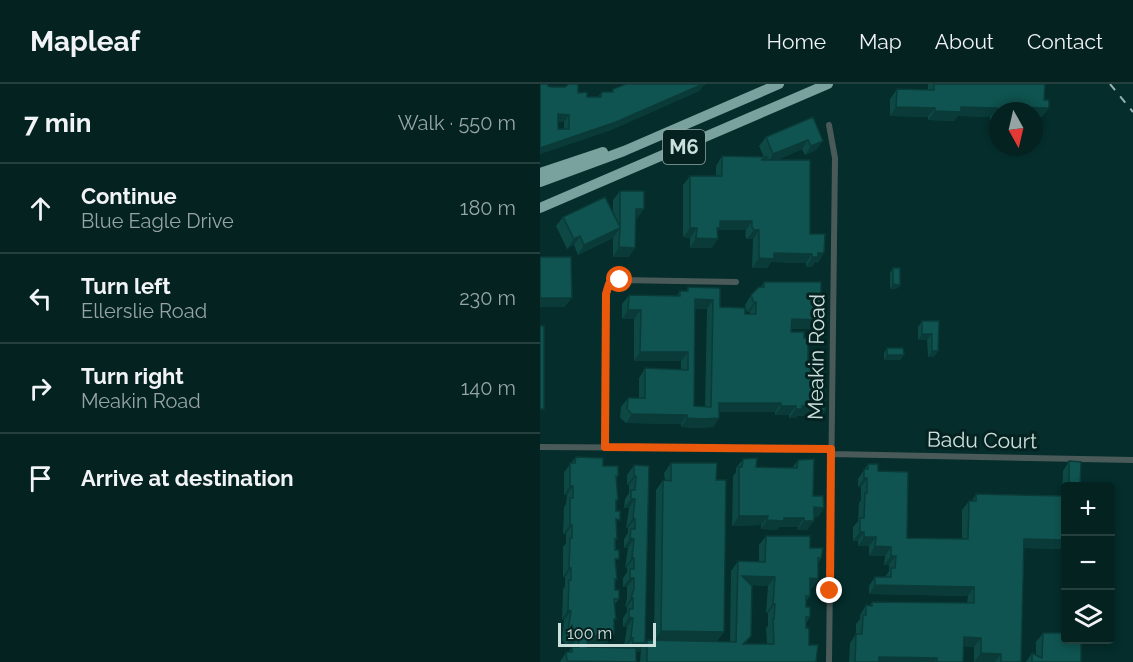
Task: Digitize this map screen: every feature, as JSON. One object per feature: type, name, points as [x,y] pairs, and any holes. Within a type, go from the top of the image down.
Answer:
[{"type":"highway","name":"M6","points":[[540,182],[593,163],[779,84]]},
{"type":"highway","name":"M6","points":[[540,208],[828,84]]},
{"type":"highway","points":[[540,173],[634,140],[663,134]]},
{"type":"street","name":"Meakin Road","points":[[829,125],[836,158],[829,662]]},
{"type":"street","points":[[605,447],[606,294],[609,284],[620,280],[736,282]]},
{"type":"street","name":"Badu Court","points":[[540,447],[1133,460]]},
{"type":"building","points":[[540,84],[565,87],[569,84],[578,84],[578,93],[587,92],[587,97],[601,97],[602,92],[613,92],[613,89],[626,84],[703,84],[616,122],[540,148]],"holes":[[[558,114],[569,115],[569,129],[558,129]]]},
{"type":"building","points":[[934,84],[1045,84],[1044,100],[1049,100],[1049,108],[1043,108],[1043,102],[989,102],[989,108],[961,107],[961,112],[935,111],[935,108],[896,107],[897,89],[934,90]]},
{"type":"building","points":[[813,117],[823,141],[811,146],[808,140],[773,154],[766,137]]},
{"type":"building","points":[[722,156],[768,157],[761,160],[810,160],[810,234],[825,234],[824,253],[818,253],[818,257],[812,257],[812,254],[774,253],[774,259],[759,258],[759,230],[754,230],[752,221],[720,221],[720,228],[717,228],[718,239],[696,238],[697,228],[690,228],[690,176],[722,176]]},
{"type":"building","points":[[620,191],[644,191],[644,209],[636,209],[635,248],[619,247],[620,228],[584,245],[580,236],[574,239],[563,217],[605,197],[620,227]]},
{"type":"building","points":[[540,257],[571,257],[572,298],[540,298]]},
{"type":"building","points":[[893,268],[900,268],[900,285],[893,284]]},
{"type":"building","points":[[764,282],[821,282],[821,320],[792,319],[791,332],[804,332],[804,338],[808,338],[808,362],[825,362],[825,411],[816,411],[816,406],[802,406],[802,409],[796,409],[796,406],[781,406],[781,403],[719,403],[719,418],[702,419],[687,418],[687,415],[632,414],[627,409],[628,398],[645,398],[645,368],[688,370],[688,352],[640,352],[641,310],[628,310],[629,295],[680,296],[680,291],[688,291],[688,287],[720,288],[720,307],[745,308],[745,314],[756,314],[756,302],[754,303],[751,295],[759,287],[764,287]],"holes":[[[695,299],[713,300],[711,407],[694,406]]]},
{"type":"building","points":[[922,321],[939,321],[938,351],[932,351],[932,334],[922,334]]},
{"type":"building","points":[[540,326],[544,326],[544,409],[540,409]]},
{"type":"building","points":[[887,348],[903,348],[904,355],[887,355]]},
{"type":"building","points":[[576,457],[603,458],[603,466],[618,466],[616,511],[620,511],[620,520],[616,519],[615,550],[619,550],[619,559],[615,559],[617,579],[615,579],[615,590],[619,590],[619,599],[614,599],[616,619],[614,619],[614,634],[588,636],[587,647],[636,648],[636,662],[567,661],[566,652],[572,652],[572,647],[579,647],[578,636],[573,636],[568,631],[571,611],[568,610],[569,580],[571,580],[570,538],[572,538],[570,498],[573,498],[573,486],[570,486],[570,463],[575,463]]},
{"type":"building","points":[[757,458],[756,467],[797,468],[798,460],[814,459],[813,496],[823,496],[824,508],[814,507],[814,521],[804,521],[804,518],[784,518],[784,521],[767,520],[768,516],[739,516],[739,467],[742,467],[743,459]]},
{"type":"building","points":[[1069,461],[1081,462],[1080,482],[1069,482]]},
{"type":"building","points":[[671,463],[717,463],[716,480],[726,480],[724,632],[661,631],[663,480],[671,481]]},
{"type":"building","points":[[868,464],[878,464],[878,471],[908,472],[907,538],[968,539],[969,501],[976,501],[976,494],[1061,496],[1061,540],[1024,539],[1021,662],[1001,662],[1001,654],[981,653],[981,638],[964,637],[963,662],[937,662],[937,658],[879,657],[879,662],[855,662],[856,634],[862,634],[866,605],[872,606],[872,602],[974,603],[974,587],[875,585],[875,577],[891,577],[891,568],[895,568],[896,556],[891,556],[891,547],[875,546],[876,537],[864,537],[864,532],[860,532],[860,518],[864,518],[865,493],[867,493],[867,478],[864,478],[864,469],[868,469]]},
{"type":"building","points":[[634,465],[649,466],[645,643],[633,643],[631,637],[633,618],[629,617],[629,609],[633,609],[633,598],[631,598],[634,589],[634,578],[630,578],[630,569],[634,569],[634,558],[632,558],[634,539],[630,538],[631,529],[635,529],[633,518],[635,499],[631,499],[631,490],[635,490]]},
{"type":"building","points":[[766,536],[810,536],[810,548],[823,548],[821,558],[818,558],[818,579],[810,578],[810,596],[806,596],[806,607],[810,607],[810,617],[806,617],[806,628],[809,628],[809,645],[818,645],[816,662],[647,662],[647,640],[736,642],[738,561],[765,562]],"holes":[[[742,576],[775,577],[774,644],[743,644],[751,636],[752,586]]]},
{"type":"building","points":[[1043,633],[1061,633],[1061,644],[1081,644],[1081,662],[1032,662],[1032,653],[1042,658]]},
{"type":"railway","points":[[1110,84],[1133,112]]},
{"type":"route","points":[[620,280],[609,284],[606,294],[605,447],[831,449],[830,591]]}]
